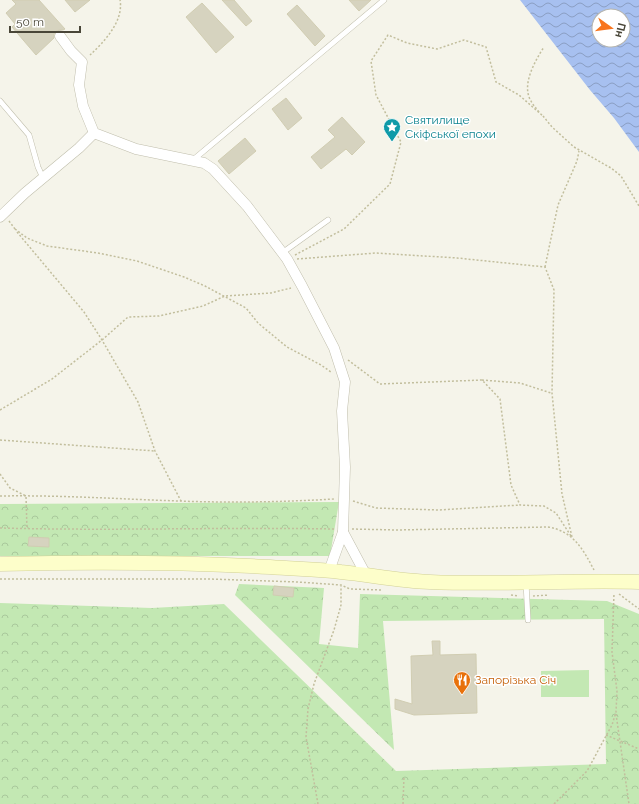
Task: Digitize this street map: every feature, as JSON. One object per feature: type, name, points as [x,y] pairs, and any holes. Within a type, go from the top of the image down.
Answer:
[{"type":"main road","points":[[0,564],[117,562],[268,567],[337,576],[366,575],[390,579],[527,589],[600,581],[639,582]]},
{"type":"street","points":[[60,36],[71,51],[82,62],[79,85],[83,106],[94,133],[136,149],[193,160],[204,163],[213,169],[247,206],[284,256],[302,286],[334,348],[345,382],[342,411],[344,467],[343,530],[337,576]]},
{"type":"street","points":[[2,215],[25,193],[79,148],[94,133]]},
{"type":"street","points":[[343,530],[366,575]]},
{"type":"lane","points":[[193,160],[384,0]]},
{"type":"lane","points":[[0,101],[29,135],[38,167],[43,178]]},
{"type":"lane","points":[[284,256],[328,220]]},
{"type":"lane","points":[[527,589],[528,620]]},
{"type":"path","points":[[82,62],[98,48],[115,26],[121,13],[120,0]]},
{"type":"path","points":[[284,256],[344,229],[390,184],[400,142],[376,94],[370,61],[388,35],[407,43],[437,49],[464,40],[486,47],[496,82],[519,95],[543,116]]},
{"type":"path","points":[[544,47],[533,65],[527,88],[530,100],[552,127],[580,150],[611,168],[620,176],[639,206]]},
{"type":"path","points":[[572,537],[562,494],[552,393],[554,290],[545,267],[558,205],[577,161],[580,150]]},
{"type":"path","points":[[2,215],[84,312],[102,340],[138,402],[155,451],[181,501]]},
{"type":"path","points":[[15,230],[27,238],[47,246],[98,253],[137,261],[184,277],[225,296],[246,308],[258,323],[287,347],[321,365],[345,382]]},
{"type":"path","points":[[284,256],[376,253],[458,258],[545,267]]},
{"type":"path","points":[[0,410],[52,380],[128,317],[159,316],[203,306],[225,296],[271,293],[302,286]]},
{"type":"path","points":[[334,348],[380,384],[482,380],[520,383],[552,393]]},
{"type":"path","points":[[482,380],[500,400],[511,485],[520,505]]},
{"type":"path","points":[[0,440],[155,451]]},
{"type":"path","points":[[0,474],[10,488],[26,496]]},
{"type":"path","points":[[0,496],[181,501],[293,502],[344,498],[376,508],[438,510],[520,505],[544,506],[556,513],[572,537],[584,550],[600,581]]},
{"type":"path","points":[[26,496],[27,529]]},
{"type":"path","points":[[0,528],[253,527],[397,530],[548,527],[559,529],[572,537]]},
{"type":"path","points":[[0,579],[210,579],[298,582],[337,576]]},
{"type":"path","points":[[337,576],[350,589],[389,590]]},
{"type":"path","points":[[318,804],[306,737],[308,709],[314,684],[334,630],[341,605],[337,576]]},
{"type":"path","points":[[504,595],[527,589],[551,595]]},
{"type":"path","points":[[614,591],[620,592]]},
{"type":"path","points":[[614,591],[639,609]]},
{"type":"path","points":[[614,591],[612,652],[617,691],[616,712],[629,804]]},
{"type":"path","points":[[554,804],[587,772],[606,736],[616,712]]},
{"type":"path","points":[[606,736],[639,749]]},
{"type":"path","points":[[403,804],[404,776]]},
{"type":"green space","points":[[339,502],[330,556],[0,556],[0,504]]},
{"type":"green space","points":[[239,584],[324,588],[319,644],[358,648],[360,594],[607,601],[639,614],[639,804],[0,804],[0,603],[152,608],[224,604],[396,771],[606,764],[604,619],[383,621],[394,750],[235,595]]},
{"type":"green space","points":[[589,670],[589,697],[541,697],[541,671]]},
{"type":"water","points":[[520,0],[639,0],[639,152],[614,118],[590,90]]},
{"type":"building","points":[[12,0],[39,0],[65,29],[56,31],[54,38],[36,55],[12,27],[15,24],[6,13],[16,4]]},
{"type":"building","points":[[65,0],[90,0],[75,12]]},
{"type":"building","points":[[222,0],[234,0],[252,21],[246,26]]},
{"type":"building","points":[[349,0],[371,0],[359,11]]},
{"type":"building","points":[[202,3],[234,37],[216,53],[186,17]]},
{"type":"building","points":[[297,5],[325,36],[315,46],[287,14]]},
{"type":"building","points":[[286,98],[302,118],[288,130],[272,109]]},
{"type":"building","points":[[342,117],[365,142],[352,155],[346,149],[321,169],[311,157],[335,137],[328,130]]},
{"type":"building","points":[[245,138],[256,151],[229,174],[218,161]]},
{"type":"building","points":[[29,537],[49,538],[49,547],[28,546]]},
{"type":"building","points":[[274,586],[294,588],[293,597],[273,595]]},
{"type":"building","points":[[432,641],[440,641],[440,655],[476,654],[477,713],[414,715],[395,709],[395,699],[412,704],[411,656],[433,655]]},
{"type":"place","name":"Святилище Скіфської епохи","points":[[392,142]]},
{"type":"place","name":"Запорізька Січ","points":[[462,695]]}]
